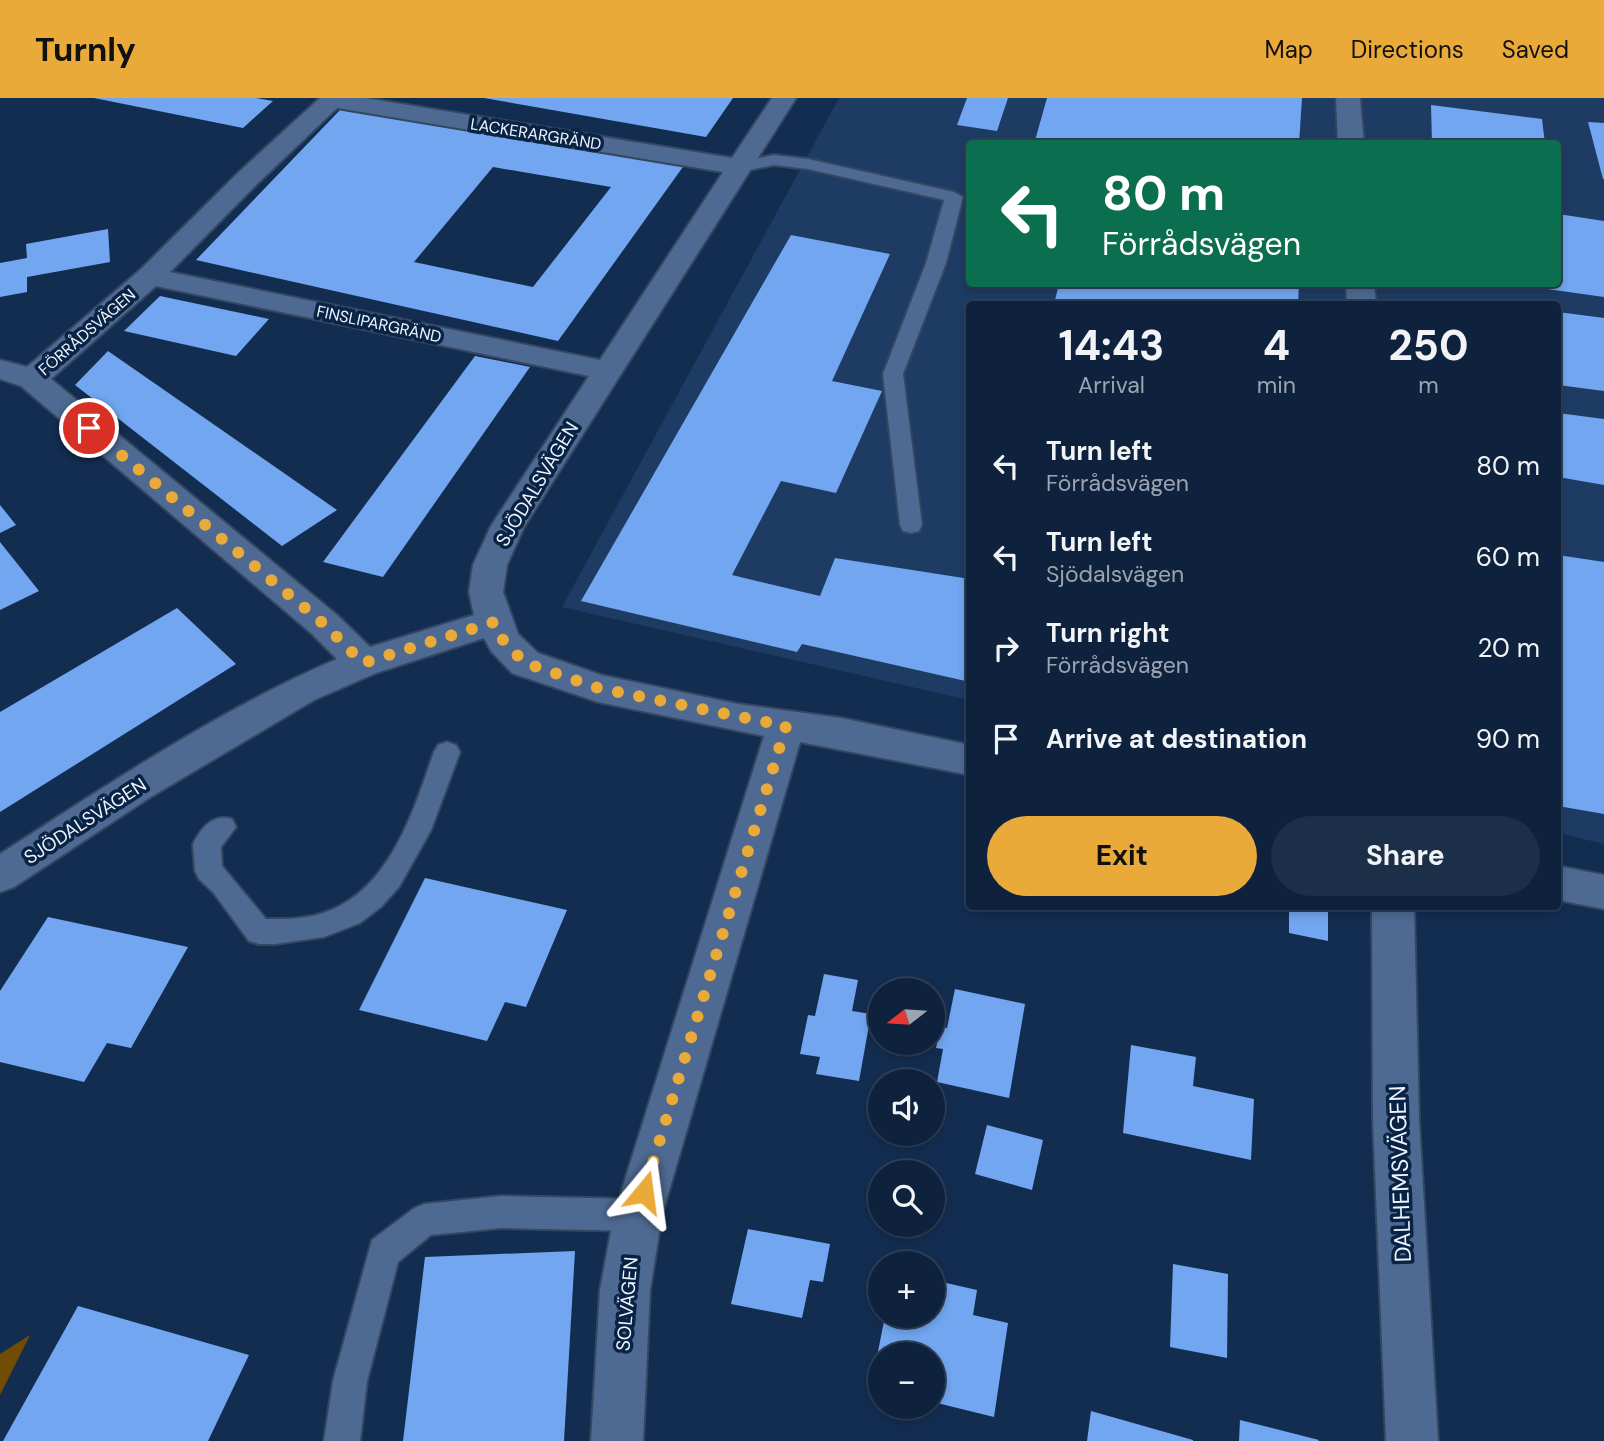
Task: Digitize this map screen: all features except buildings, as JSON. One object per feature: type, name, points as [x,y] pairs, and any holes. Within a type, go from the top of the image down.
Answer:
[{"type":"street","name":"SJÖDALSVÄGEN","points":[[0,875],[135,787],[292,695],[363,663],[494,622],[486,593],[490,565],[504,536],[784,98]]},
{"type":"street","points":[[1348,98],[1351,140]]},
{"type":"street","name":"LACKERARGRÄND","points":[[333,99],[740,167]]},
{"type":"street","name":"FÖRRÅDSVÄGEN","points":[[333,99],[248,178],[150,276],[32,379],[324,624],[363,663]]},
{"type":"street","name":"FINSLIPARGRÄND","points":[[150,276],[608,371]]},
{"type":"street","points":[[0,369],[32,379]]},
{"type":"street","points":[[494,622],[504,642],[525,663],[598,688],[966,759]]},
{"type":"street","name":"SOLVÄGEN","points":[[617,1441],[625,1290],[638,1215],[786,726]]},
{"type":"street","points":[[1561,884],[1604,892]]},
{"type":"street","name":"DALHEMSVÄGEN","points":[[1393,910],[1396,1120],[1412,1441]]},
{"type":"lane","points":[[740,167],[775,160],[808,164],[954,197],[936,262],[893,374],[911,525]]},
{"type":"lane","points":[[222,827],[207,844],[209,871],[223,884],[259,932],[324,925],[359,910],[383,887],[423,820],[447,752]]},
{"type":"lane","points":[[342,1441],[350,1381],[384,1252],[424,1220],[501,1212],[638,1215]]},
{"type":"shaded area","points":[[839,98],[1604,98],[1604,844],[1561,834],[1561,301],[966,301],[966,699],[562,607]]},
{"type":"shaded area","points":[[30,1335],[0,1395],[0,1354]]},
{"type":"route","points":[[89,428],[324,624],[363,663],[494,622],[504,642],[525,663],[598,688],[786,726],[644,1192]]}]
